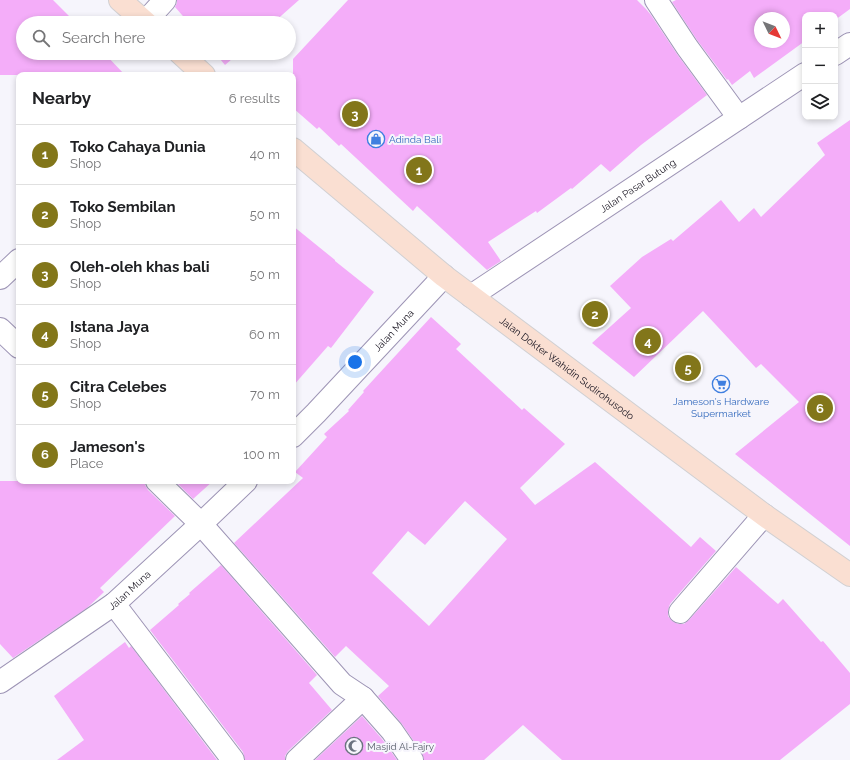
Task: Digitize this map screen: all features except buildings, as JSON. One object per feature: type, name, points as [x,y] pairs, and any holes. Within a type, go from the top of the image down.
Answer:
[{"type":"main road","points":[[120,0],[138,16]]},
{"type":"main road","points":[[188,60],[201,72]]},
{"type":"main road","name":"Jalan Dokter Wahidin Sudirohusodo","points":[[296,152],[444,276],[470,296],[764,515],[850,575]]},
{"type":"street","points":[[150,16],[165,0]]},
{"type":"street","points":[[656,0],[687,47],[739,118]]},
{"type":"street","points":[[838,52],[850,44]]},
{"type":"street","name":"Jalan Pasar Butung","points":[[470,296],[802,76]]},
{"type":"street","points":[[0,278],[16,263]]},
{"type":"street","name":"Jalan Muna","points":[[296,433],[444,276]]},
{"type":"street","points":[[0,329],[16,344]]},
{"type":"street","points":[[160,484],[202,524],[342,684],[363,698],[392,731],[412,760]]},
{"type":"street","name":"Jalan Muna","points":[[0,681],[114,604],[202,524],[243,484]]},
{"type":"street","points":[[680,612],[764,515]]},
{"type":"street","points":[[114,604],[233,760]]},
{"type":"street","points":[[297,760],[363,698]]},
{"type":"place","name":"Oleh-oleh khas bali","points":[[355,114]]},
{"type":"place","name":"Adinda Bali","points":[[376,139]]},
{"type":"place","name":"Toko Cahaya Dunia","points":[[419,170]]},
{"type":"place","name":"Toko Sembilan","points":[[595,314]]},
{"type":"place","name":"Istana Jaya","points":[[648,341]]},
{"type":"place","name":"Citra Celebes","points":[[688,368]]},
{"type":"place","name":"Jameson's Hardware Supermarket","points":[[721,384]]},
{"type":"place","name":"Jameson's","points":[[820,408]]},
{"type":"place","name":"Masjid Al-Fajry","points":[[354,746]]}]
